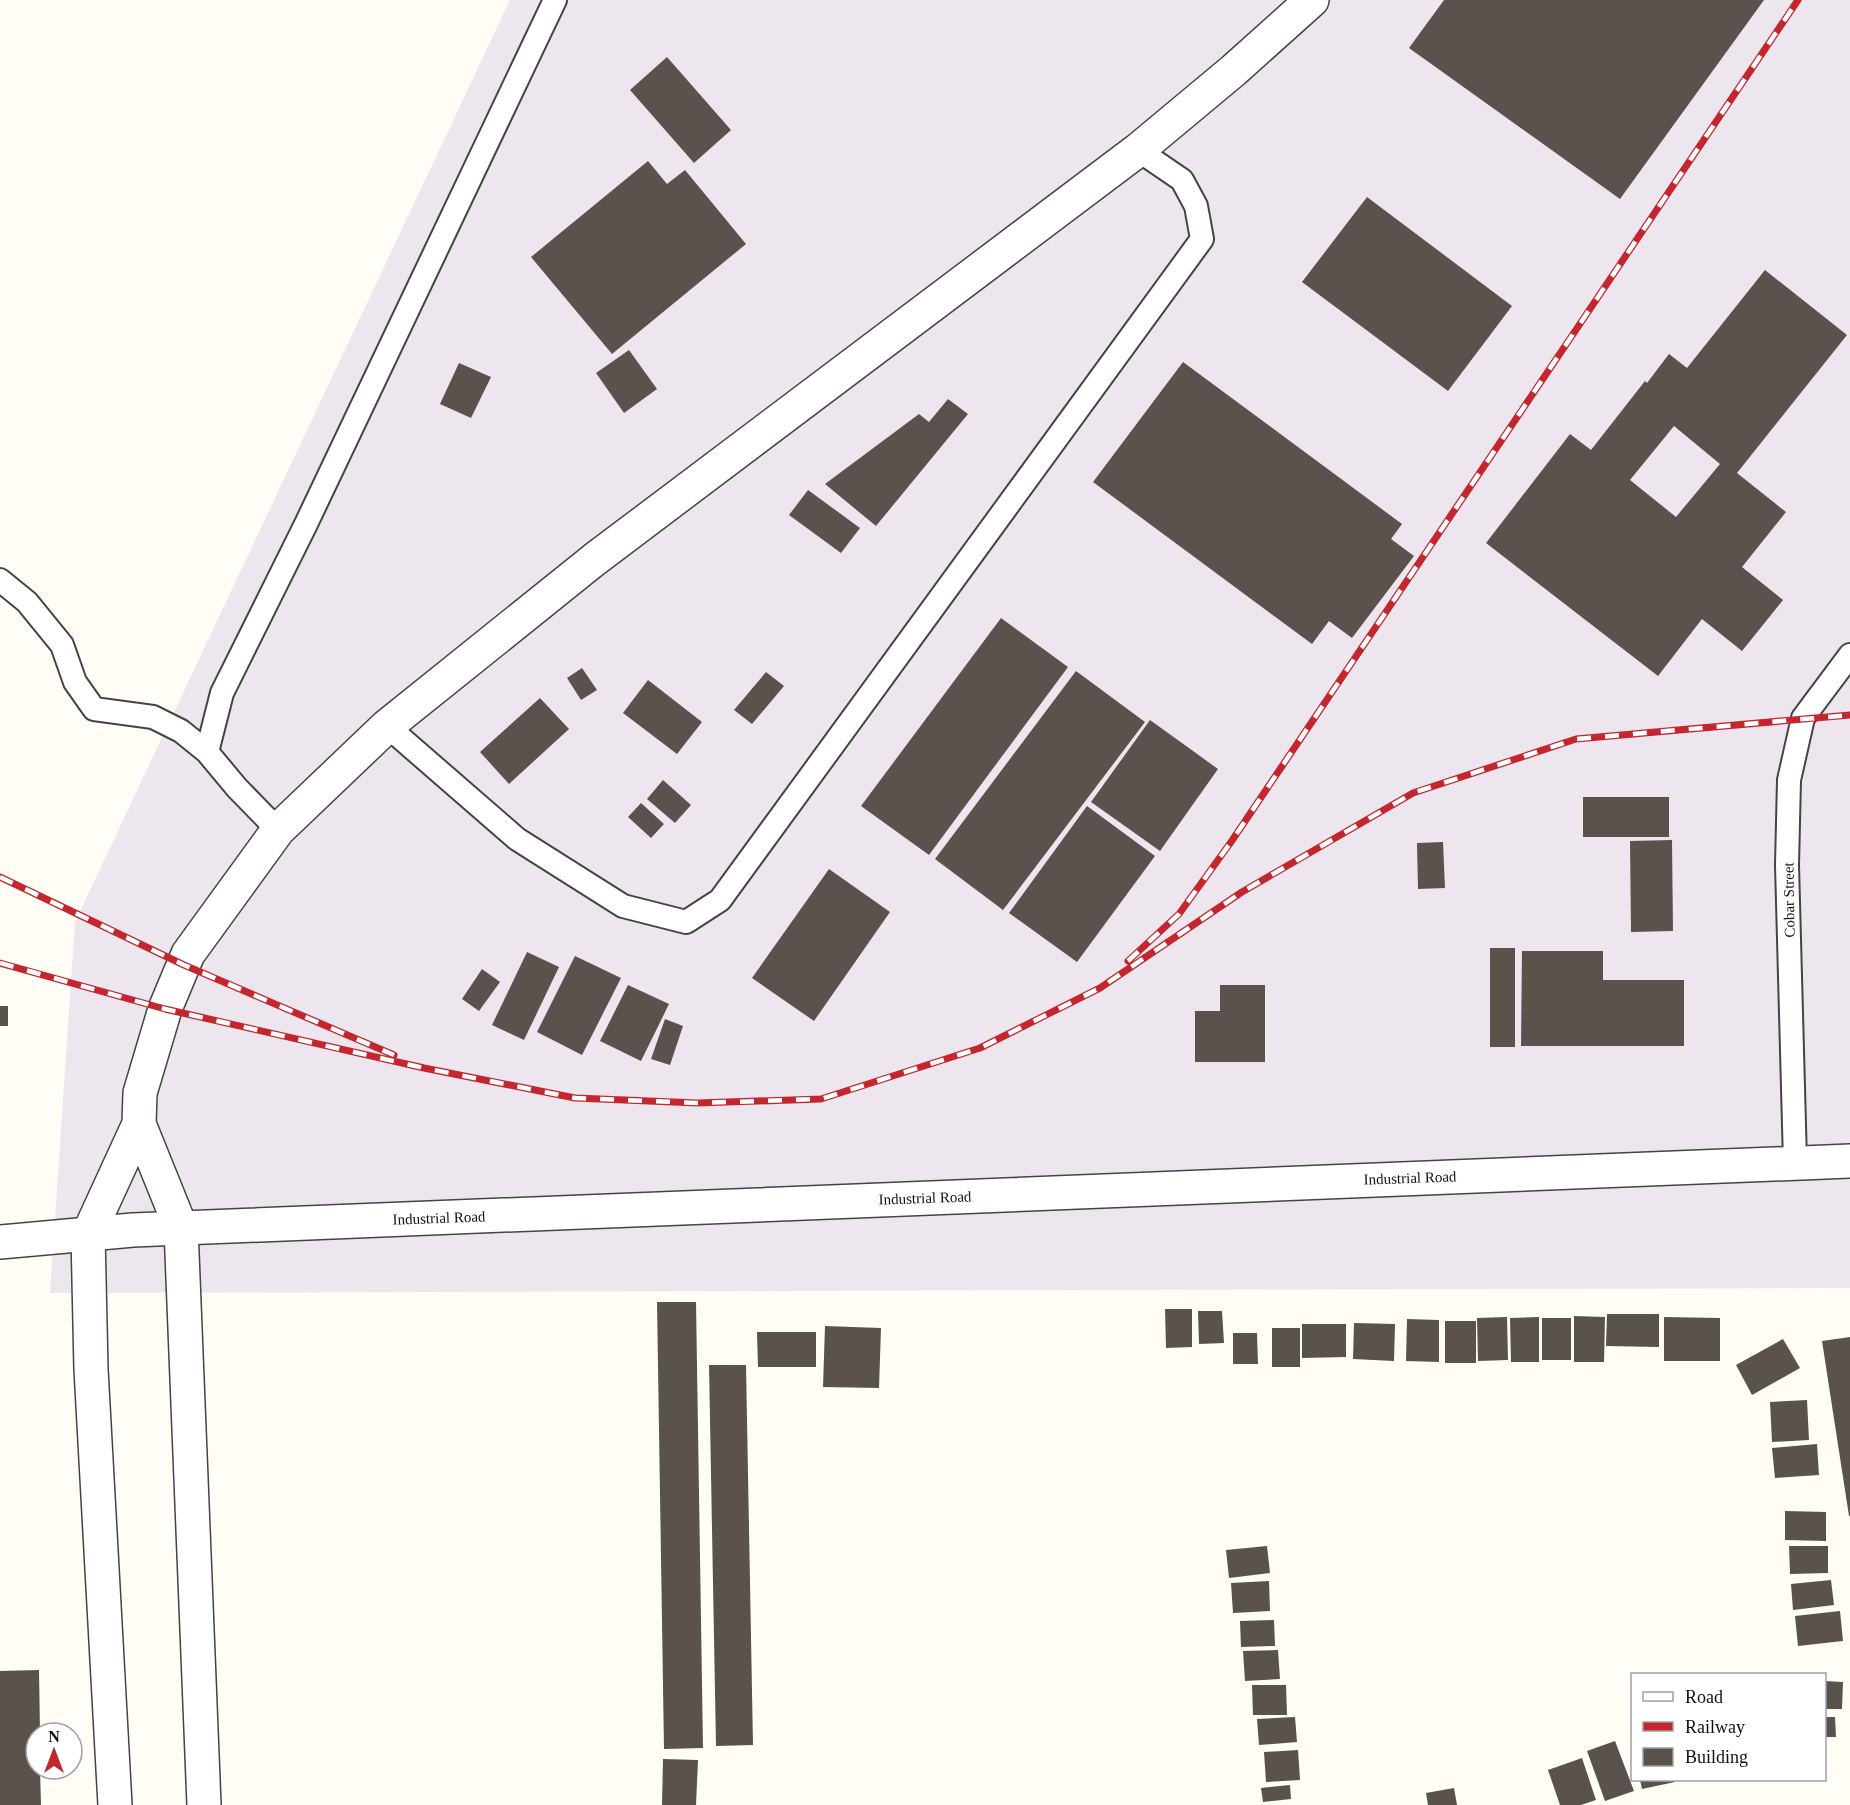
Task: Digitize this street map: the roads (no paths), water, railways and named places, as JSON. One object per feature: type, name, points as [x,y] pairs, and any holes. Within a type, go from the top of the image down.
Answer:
[{"type":"street","points":[[115,1805],[91,1370],[88,1234],[139,1124],[140,1093],[165,1008],[188,954],[278,830],[387,726],[595,558],[1137,150],[1234,70],[1312,0]]},
{"type":"street","points":[[139,1124],[181,1228],[204,1805]]},
{"type":"street","name":"Industrial Road","points":[[0,1242],[181,1228],[1850,1161]]},
{"type":"lane","points":[[207,752],[222,693],[306,524],[555,0]]},
{"type":"lane","points":[[387,726],[517,839],[623,906],[686,922],[720,900],[1202,239],[1196,206],[1182,180],[1137,150]]},
{"type":"lane","points":[[0,580],[27,602],[62,645],[75,682],[94,709],[153,717],[181,731],[207,752],[237,788],[278,830]]},
{"type":"lane","name":"Cobar Street","points":[[1795,1162],[1787,865],[1789,780],[1803,718],[1850,655]]},
{"type":"railway","points":[[1128,961],[1179,914],[1231,842],[1798,0]]},
{"type":"railway","points":[[0,963],[165,1009],[424,1068],[575,1098],[698,1103],[821,1099],[980,1048],[1100,988],[1242,892],[1413,793],[1576,739],[1850,715]]},
{"type":"railway","points":[[0,877],[184,965],[394,1055]]}]
